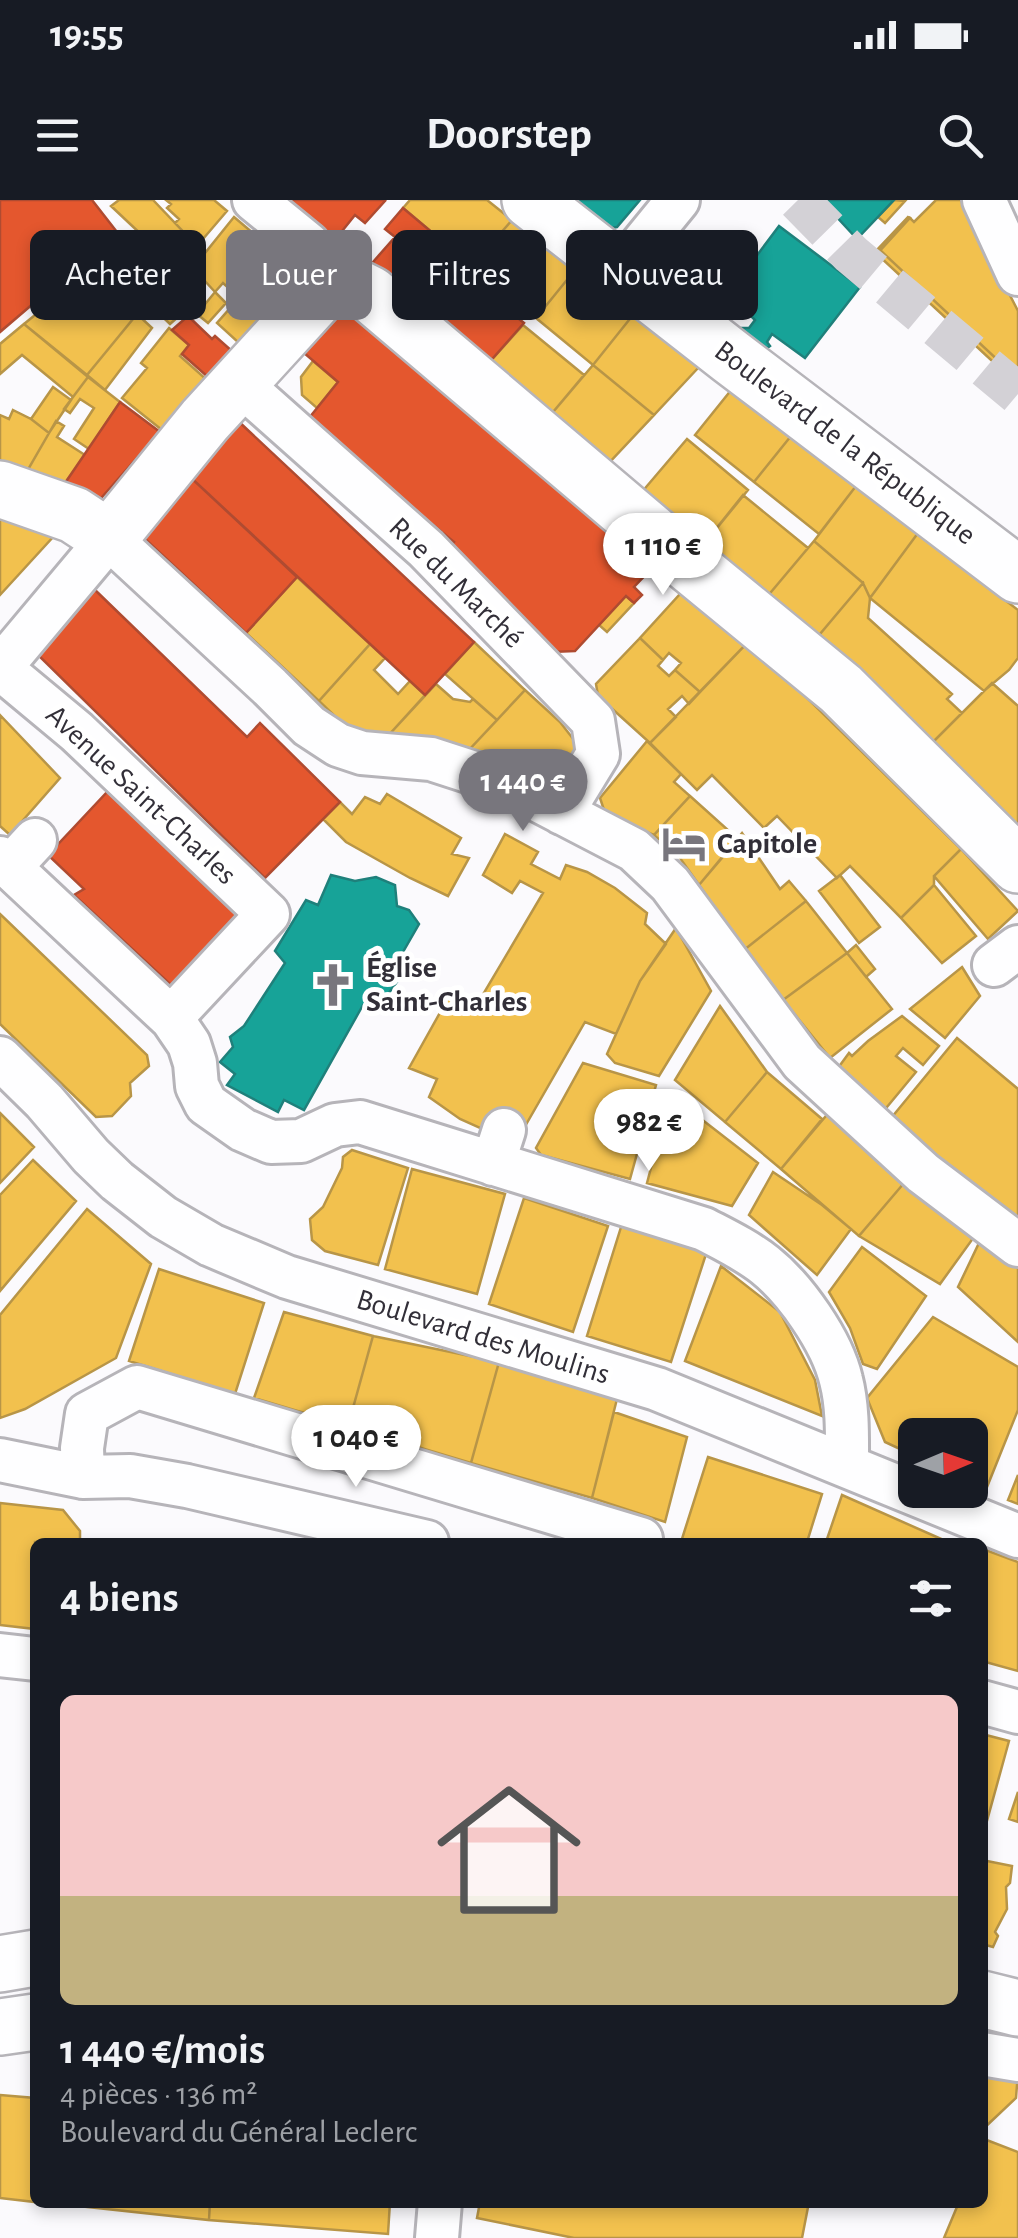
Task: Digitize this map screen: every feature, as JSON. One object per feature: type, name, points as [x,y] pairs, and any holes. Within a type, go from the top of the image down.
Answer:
[{"type":"main road","name":"Boulevard de la République","points":[[530,200],[569,230]]},
{"type":"main road","points":[[372,296],[841,689],[1018,864]]},
{"type":"main road","points":[[0,489],[74,515],[109,538],[238,382],[296,320]]},
{"type":"main road","name":"Boulevard de la République","points":[[685,320],[1018,575]]},
{"type":"main road","points":[[0,1964],[30,1959]]},
{"type":"main road","points":[[988,1971],[1018,1978]]},
{"type":"main road","points":[[988,2000],[1018,2008]]},
{"type":"main road","points":[[0,2027],[30,2023]]},
{"type":"main road","points":[[0,2063],[30,2059]]},
{"type":"street","points":[[254,200],[291,230]]},
{"type":"street","points":[[654,230],[678,200]]},
{"type":"street","points":[[984,200],[1018,274]]},
{"type":"street","name":"Rue du Marché","points":[[238,382],[426,549],[593,721],[598,754],[562,813]]},
{"type":"street","points":[[109,538],[308,726],[338,746],[362,753],[454,765],[505,783],[634,850],[670,884],[802,1062],[923,1173],[1018,1245]]},
{"type":"street","name":"Avenue Saint-Charles","points":[[109,538],[0,668],[77,732],[268,914],[182,1006]]},
{"type":"street","points":[[15,855],[172,1018],[189,1044],[196,1063],[197,1086],[206,1104],[242,1130],[271,1142],[301,1140],[335,1125],[360,1122],[498,1147],[704,1230],[767,1266],[812,1318],[841,1378],[847,1465]]},
{"type":"street","name":"Boulevard des Moulins","points":[[0,1058],[117,1181],[163,1218],[211,1246],[288,1277],[657,1389],[1018,1536]]},
{"type":"street","points":[[83,1477],[87,1414],[137,1386],[634,1538]]},
{"type":"street","points":[[0,1460],[83,1477],[130,1476],[186,1486],[410,1538]]},
{"type":"street","points":[[0,1655],[30,1658]]},
{"type":"street","points":[[988,1704],[1018,1712]]},
{"type":"street","points":[[988,2055],[1018,2060]]},
{"type":"street","points":[[437,2238],[440,2208]]},
{"type":"building: Logements","points":[[119,200],[153,200],[182,230],[136,230],[111,206]]},
{"type":"building: Logements","points":[[166,200],[214,200],[227,211],[206,236],[206,230],[182,230],[175,223],[179,219],[167,208],[171,204]]},
{"type":"building: Logements","points":[[410,200],[487,200],[512,220],[503,230],[429,230],[403,208]]},
{"type":"building: Logements","points":[[894,200],[905,201],[885,223],[878,217]]},
{"type":"building: Logements","points":[[936,200],[961,200],[1018,311],[1018,379],[880,250],[910,218],[914,222]]},
{"type":"building: Logements","points":[[234,217],[249,230],[226,230],[226,286],[223,283],[215,292],[206,282],[206,252]]},
{"type":"building: Logements","points":[[910,218],[877,254],[875,252]]},
{"type":"building: Logements","points":[[512,220],[525,230],[503,230]]},
{"type":"building: Logements","points":[[546,247],[566,263],[566,281],[546,306]]},
{"type":"building: Logements","points":[[880,250],[1018,379],[1018,385],[877,254]]},
{"type":"building: Logements","points":[[566,281],[566,320],[629,320],[593,365],[538,320],[546,320],[546,306]]},
{"type":"building: Logements","points":[[215,292],[226,303],[208,323],[204,320],[206,303]]},
{"type":"building: Logements","points":[[226,313],[226,320],[260,320],[239,343],[217,323]]},
{"type":"building: Logements","points":[[30,319],[132,320],[87,375],[24,324]]},
{"type":"building: Logements","points":[[132,320],[143,320],[152,328],[105,390],[87,375]]},
{"type":"building: Logements","points":[[629,320],[639,320],[699,367],[654,415],[593,365]]},
{"type":"building: Logements","points":[[24,324],[88,377],[73,397],[22,355],[0,374],[0,344]]},
{"type":"building: Logements","points":[[523,325],[584,375],[548,418],[486,366]]},
{"type":"building: Logements","points":[[169,328],[189,345],[180,356],[207,380],[162,430],[122,398],[147,368],[141,363]]},
{"type":"building: Logements","points":[[313,361],[338,382],[317,408],[302,395],[301,377]]},
{"type":"building: Logements","points":[[593,365],[654,415],[606,466],[548,418]]},
{"type":"building: Logements","points":[[88,377],[120,402],[89,449],[74,439],[94,408],[80,399],[70,413],[64,409]]},
{"type":"building: Logements","points":[[53,387],[71,400],[49,433],[31,419]]},
{"type":"building: Logements","points":[[732,389],[791,436],[754,482],[695,435]]},
{"type":"building: Logements","points":[[13,410],[49,433],[22,480],[0,472],[0,415],[9,419]]},
{"type":"building: Logements","points":[[56,421],[64,426],[57,437],[85,455],[60,490],[22,480]]},
{"type":"building: Logements","points":[[791,436],[856,486],[819,534],[754,482]]},
{"type":"building: Logements","points":[[687,439],[748,490],[703,545],[641,493]]},
{"type":"building: Logements","points":[[856,486],[918,533],[870,598],[863,583],[814,541]]},
{"type":"building: Logements","points":[[743,495],[808,548],[766,598],[703,545]]},
{"type":"building: Logements","points":[[0,514],[54,536],[0,595]]},
{"type":"building: Logements","points":[[918,533],[1018,610],[1018,658],[984,691],[870,598]]},
{"type":"building: Logements","points":[[814,541],[863,583],[815,640],[766,598]]},
{"type":"building: Logements","points":[[297,577],[370,644],[319,701],[246,633]]},
{"type":"building: Logements","points":[[863,583],[870,598],[868,618],[952,694],[947,699],[962,713],[927,748],[815,640]]},
{"type":"building: Logements","points":[[680,594],[690,594],[749,641],[700,692],[675,670],[681,663],[669,653],[663,660],[640,638]]},
{"type":"building: Logements","points":[[626,596],[634,603],[607,632],[599,625]]},
{"type":"building: Logements","points":[[640,638],[663,660],[658,666],[669,676],[675,670],[700,692],[689,704],[682,696],[668,709],[676,717],[650,743],[598,696],[596,684]]},
{"type":"building: Logements","points":[[749,641],[961,849],[934,876],[934,885],[901,918],[850,866],[837,878],[777,816],[764,828],[712,775],[697,790],[650,743]]},
{"type":"building: Logements","points":[[474,642],[525,690],[497,720],[445,674]]},
{"type":"building: Logements","points":[[370,644],[385,658],[374,670],[398,694],[410,681],[425,695],[386,738],[345,726],[319,701]]},
{"type":"building: Logements","points":[[992,683],[1018,706],[1018,841],[927,748]]},
{"type":"building: Logements","points":[[436,684],[453,699],[473,699],[497,720],[468,751],[386,738]]},
{"type":"building: Logements","points":[[525,690],[574,740],[575,754],[565,772],[558,776],[542,779],[468,751]]},
{"type":"building: Logements","points":[[0,715],[60,778],[10,835],[0,826]]},
{"type":"building: Logements","points":[[647,741],[681,774],[674,782],[690,796],[654,835],[606,816],[600,798]]},
{"type":"building: Logements","points":[[387,794],[461,838],[452,854],[469,858],[448,896],[346,842],[323,819],[340,802],[352,814],[365,797],[380,804]]},
{"type":"building: Logements","points":[[690,796],[738,839],[699,885],[680,858],[654,835]]},
{"type":"building: Logements","points":[[742,833],[780,889],[789,881],[806,901],[744,950],[699,885]]},
{"type":"building: Logements","points":[[505,834],[538,852],[531,864],[560,879],[566,865],[615,888],[647,913],[645,924],[666,944],[640,981],[616,1034],[585,1022],[520,1135],[490,1124],[480,1128],[460,1119],[429,1097],[437,1079],[409,1068],[451,993],[478,1003],[543,893],[520,881],[512,893],[483,875]]},
{"type":"building: Logements","points":[[961,849],[1018,911],[988,939],[934,876]]},
{"type":"building: Logements","points":[[840,875],[880,927],[859,943],[819,891]]},
{"type":"building: Logements","points":[[934,885],[976,936],[942,963],[901,918]]},
{"type":"building: Logements","points":[[806,901],[847,953],[783,1000],[744,950]]},
{"type":"building: Logements","points":[[0,914],[147,1055],[149,1066],[130,1083],[131,1096],[112,1116],[96,1117],[0,1024]]},
{"type":"building: Logements","points":[[676,928],[711,991],[659,1076],[615,1063],[607,1054],[640,981]]},
{"type":"building: Logements","points":[[856,945],[875,969],[866,977],[847,953]]},
{"type":"building: Logements","points":[[847,953],[892,1009],[830,1058],[783,1000]]},
{"type":"building: Logements","points":[[962,967],[980,996],[945,1038],[910,1009]]},
{"type":"building: Logements","points":[[720,1006],[767,1072],[725,1122],[675,1080]]},
{"type":"building: Logements","points":[[902,1016],[939,1046],[923,1065],[903,1048],[896,1056],[916,1072],[882,1113],[835,1072],[849,1053],[852,1056]]},
{"type":"building: Logements","points":[[957,1038],[1018,1089],[1018,1217],[1011,1226],[887,1123]]},
{"type":"building: Logements","points":[[583,1063],[656,1085],[630,1179],[541,1155],[536,1148]]},
{"type":"building: Logements","points":[[767,1072],[822,1119],[781,1169],[725,1122]]},
{"type":"building: Logements","points":[[678,1101],[758,1163],[732,1206],[647,1183],[667,1107]]},
{"type":"building: Logements","points":[[831,1110],[910,1176],[859,1236],[781,1169]]},
{"type":"building: Logements","points":[[0,1113],[34,1147],[0,1183]]},
{"type":"building: Logements","points":[[352,1150],[408,1168],[378,1265],[325,1251],[312,1240],[310,1219],[323,1207],[342,1168],[343,1157]]},
{"type":"building: Logements","points":[[33,1160],[76,1201],[0,1291],[0,1195]]},
{"type":"building: Logements","points":[[412,1169],[505,1194],[477,1294],[385,1269]]},
{"type":"building: Logements","points":[[773,1172],[851,1229],[817,1275],[749,1215]]},
{"type":"building: Logements","points":[[910,1176],[974,1237],[940,1284],[859,1236]]},
{"type":"building: Logements","points":[[524,1198],[608,1226],[573,1332],[489,1304]]},
{"type":"building: Logements","points":[[87,1209],[151,1264],[116,1358],[25,1409],[0,1418],[0,1315]]},
{"type":"building: Logements","points":[[622,1224],[707,1251],[671,1362],[587,1336]]},
{"type":"building: Logements","points":[[979,1243],[1018,1262],[1018,1342],[958,1287]]},
{"type":"building: Logements","points":[[862,1247],[926,1296],[877,1369],[863,1364],[850,1328],[829,1292]]},
{"type":"building: Logements","points":[[721,1266],[780,1312],[815,1380],[822,1416],[685,1361]]},
{"type":"building: Logements","points":[[159,1269],[264,1303],[235,1394],[129,1361]]},
{"type":"building: Logements","points":[[284,1312],[373,1336],[348,1426],[254,1398]]},
{"type":"building: Logements","points":[[933,1317],[1018,1367],[1018,1410],[988,1485],[988,1418],[898,1418],[898,1448],[885,1442],[867,1398]]},
{"type":"building: Logements","points":[[373,1336],[499,1362],[471,1463],[348,1426]]},
{"type":"building: Logements","points":[[499,1362],[618,1395],[592,1498],[471,1463]]},
{"type":"building: Logements","points":[[614,1412],[687,1437],[665,1522],[592,1498]]},
{"type":"building: Logements","points":[[708,1457],[822,1494],[808,1538],[682,1538]]},
{"type":"building: Logements","points":[[1018,1475],[1018,1504],[1008,1500]]},
{"type":"building: Logements","points":[[842,1495],[939,1538],[827,1538]]},
{"type":"building: Logements","points":[[0,1503],[63,1510],[80,1531],[80,1538],[30,1538],[30,1628],[0,1625]]},
{"type":"building: Logements","points":[[988,1551],[1018,1562],[1018,1671],[988,1663]]},
{"type":"building: Logements","points":[[988,1736],[1009,1741],[988,1817]]},
{"type":"building: Logements","points":[[1018,1792],[1018,1822],[1009,1819]]},
{"type":"building: Logements","points":[[988,1861],[1012,1866],[1006,1887],[1007,1909],[995,1932],[998,1936],[993,1947],[988,1946]]},
{"type":"building: Logements","points":[[988,2069],[1018,2072],[1016,2098],[988,2124]]},
{"type":"building: Logements","points":[[0,2095],[30,2098],[30,2201],[0,2198]]},
{"type":"building: Logements","points":[[988,2141],[1018,2152],[1018,2238],[944,2238],[956,2208],[988,2208]]},
{"type":"building: Logements","points":[[97,2208],[210,2208],[209,2220]]},
{"type":"building: Logements","points":[[210,2208],[390,2208],[388,2234],[209,2220]]},
{"type":"building: Logements","points":[[479,2208],[808,2208],[802,2238],[574,2238],[477,2218]]},
{"type":"building: Commerces","points":[[0,200],[92,200],[115,230],[30,230],[30,306],[0,332]]},
{"type":"building: Commerces","points":[[282,200],[385,201],[365,223],[355,215],[343,230],[318,230]]},
{"type":"building: Commerces","points":[[403,208],[429,230],[392,230],[392,235],[385,229]]},
{"type":"building: Commerces","points":[[392,240],[392,289],[376,276],[373,262]]},
{"type":"building: Commerces","points":[[183,320],[192,320],[232,351],[209,378],[182,354],[189,345],[172,330]]},
{"type":"building: Commerces","points":[[322,320],[359,320],[655,565],[634,587],[642,595],[634,603],[626,596],[575,651],[551,652],[445,554],[454,542],[404,509],[305,423],[338,382],[297,347]]},
{"type":"building: Commerces","points":[[429,320],[524,323],[486,366]]},
{"type":"building: Commerces","points":[[120,402],[160,432],[94,506],[59,492]]},
{"type":"building: Commerces","points":[[236,419],[474,642],[425,695],[187,474]]},
{"type":"building: Commerces","points":[[187,474],[297,577],[246,633],[144,538]]},
{"type":"building: Commerces","points":[[94,589],[247,737],[260,723],[340,802],[265,878],[34,651]]},
{"type":"building: Commerces","points":[[108,791],[238,913],[171,985],[74,895],[84,889],[48,855]]},
{"type":"building: Public","points":[[570,200],[640,200],[617,227],[606,229]]},
{"type":"building: Public","points":[[821,200],[894,200],[857,239]]},
{"type":"building: Public","points":[[779,226],[860,287],[805,358],[772,334],[766,349],[744,335],[742,328],[749,328],[758,320],[758,254]]},
{"type":"building: Public","name":"Église Saint-Charles","points":[[331,875],[355,881],[376,877],[395,885],[397,906],[409,910],[419,924],[399,959],[409,965],[376,1011],[363,1005],[304,1110],[284,1100],[278,1112],[227,1085],[235,1074],[220,1062],[233,1047],[230,1037],[244,1026],[285,963],[275,951],[306,900],[318,905]]},
{"type":"tunnel","points":[[798,200],[851,254],[1018,394]]},
{"type":"place","name":"Capitole","points":[[684,844]]},
{"type":"place","name":"Église Saint-Charles","points":[[333,985]]}]
